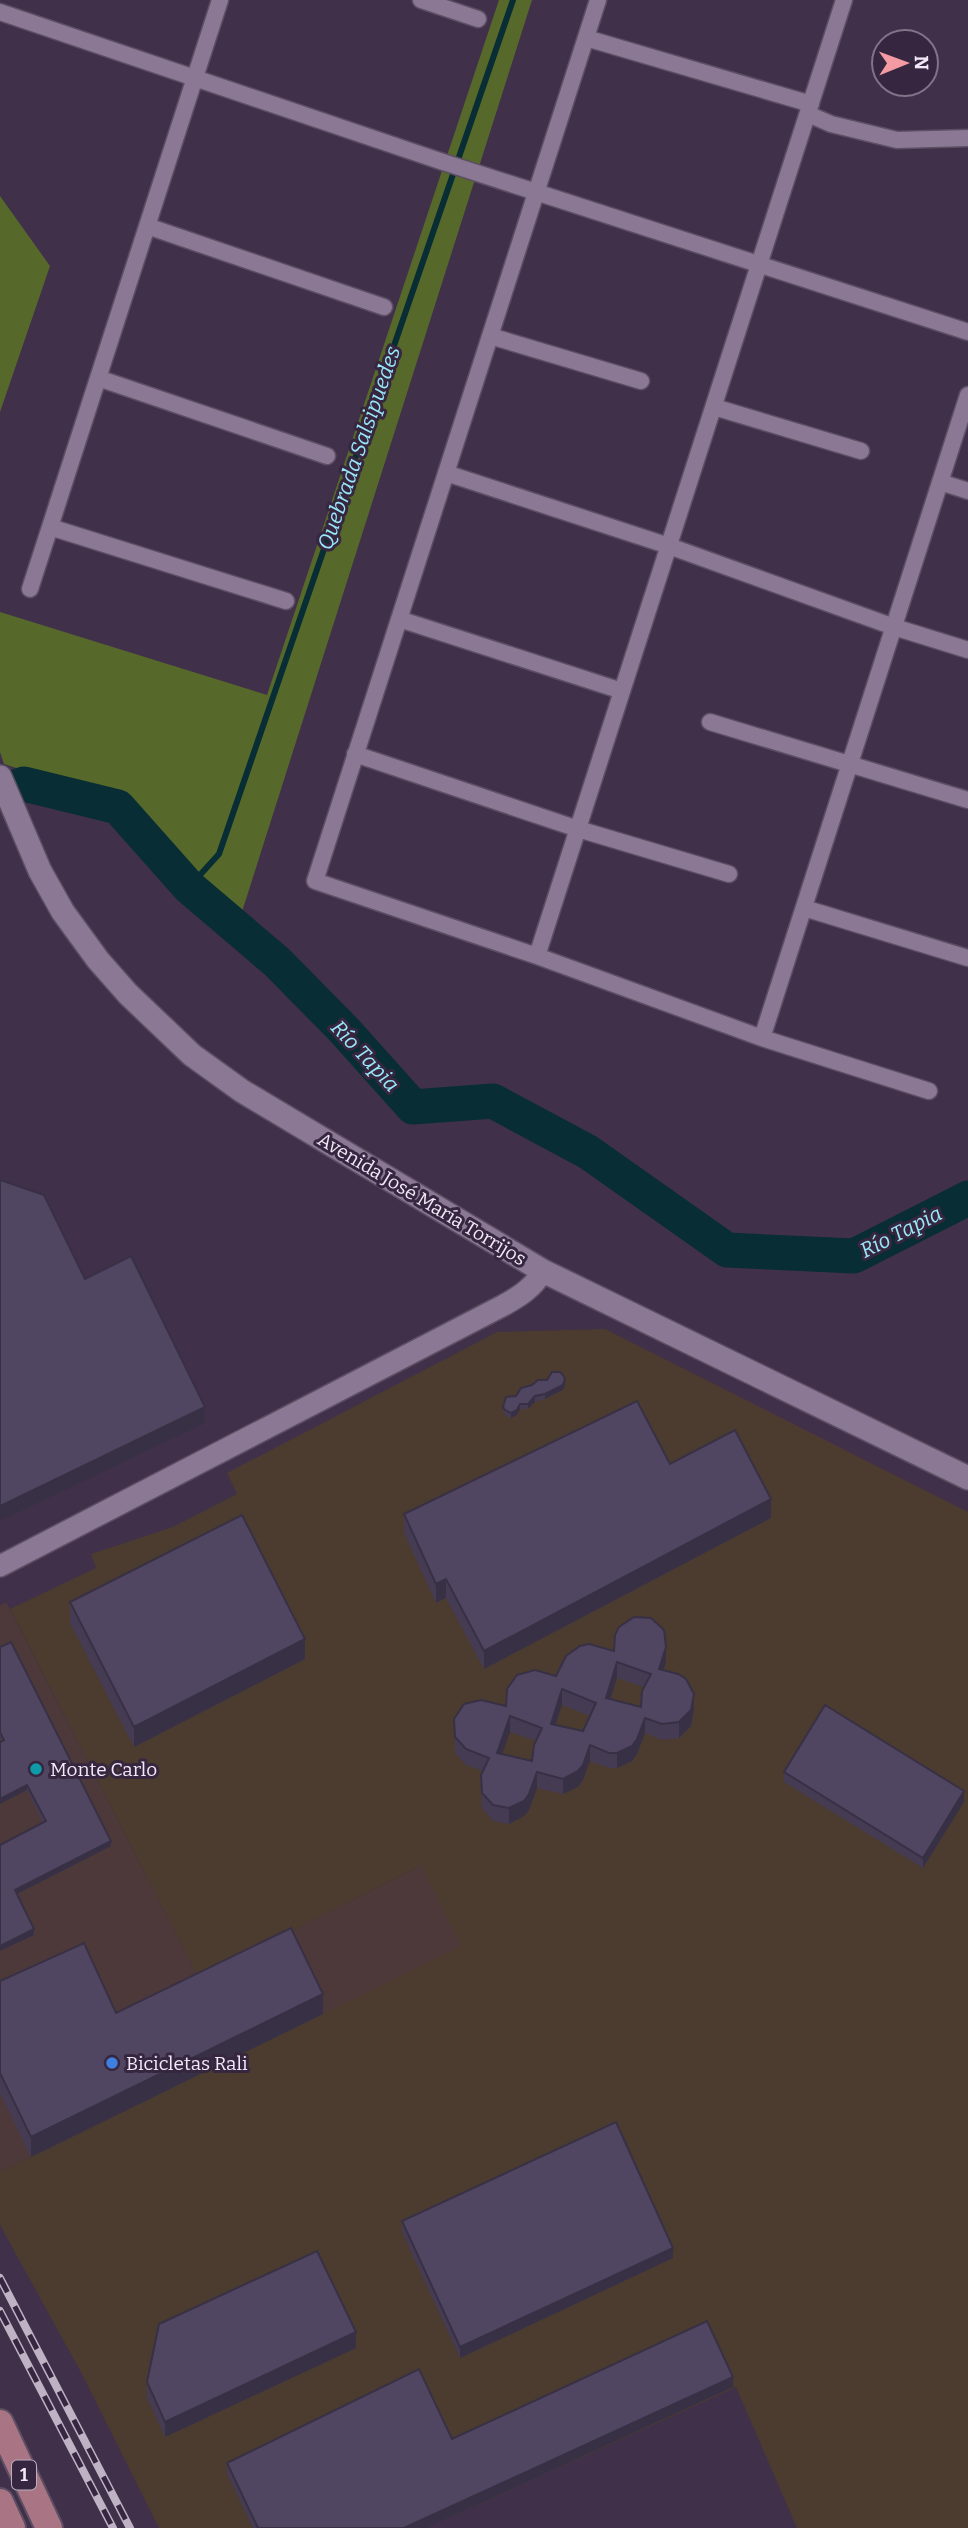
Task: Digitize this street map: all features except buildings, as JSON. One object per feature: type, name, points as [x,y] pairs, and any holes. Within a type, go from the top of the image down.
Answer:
[{"type":"main road","name":"Avenida José María Torrijos","points":[[0,777],[24,835],[63,912],[98,960],[159,1026],[192,1055],[242,1091],[543,1271],[968,1478]]},
{"type":"main road","name":"1","points":[[0,2423],[49,2528]]},
{"type":"main road","name":"1","points":[[0,2502],[12,2528]]},
{"type":"street","points":[[30,589],[219,0]]},
{"type":"street","points":[[421,0],[478,19]]},
{"type":"street","points":[[598,0],[314,881],[537,956],[762,1038],[929,1091]]},
{"type":"street","points":[[537,956],[844,0]]},
{"type":"street","points":[[0,12],[440,162],[968,332]]},
{"type":"street","points":[[586,38],[810,109],[831,124],[897,140],[968,138]]},
{"type":"street","points":[[147,226],[384,307]]},
{"type":"street","points":[[490,336],[640,381]]},
{"type":"street","points":[[98,377],[327,456]]},
{"type":"street","points":[[762,1038],[968,395]]},
{"type":"street","points":[[714,407],[862,451]]},
{"type":"street","points":[[446,474],[968,650]]},
{"type":"street","points":[[940,482],[968,491]]},
{"type":"street","points":[[50,527],[286,601]]},
{"type":"street","points":[[399,619],[622,691]]},
{"type":"street","points":[[710,722],[968,800]]},
{"type":"street","points":[[355,754],[578,829],[729,874]]},
{"type":"street","points":[[804,908],[968,958]]},
{"type":"street","points":[[0,1566],[504,1306],[524,1294],[543,1271]]},
{"type":"shaded area","points":[[605,1329],[968,1512],[968,2528],[797,2528],[736,2387],[427,2528],[159,2528],[83,2376],[0,2225],[0,2172],[461,1946],[421,1865],[199,1979],[10,1609],[96,1568],[91,1554],[173,1527],[237,1494],[227,1473],[497,1332]]},
{"type":"shaded area","points":[[6,1602],[199,1979],[421,1865],[462,1946],[0,2172],[0,1606]]},
{"type":"green space","points":[[499,0],[532,0],[240,918],[106,797],[4,764],[0,752],[0,612],[267,695]]},
{"type":"green space","points":[[0,196],[50,266],[0,412]]},
{"type":"waterway","name":"Quebrada Salsipuedes","points":[[189,887],[219,854],[513,0]]},
{"type":"waterway","name":"Río Tapia","points":[[0,793],[24,784],[118,807],[189,887],[277,962],[345,1031],[413,1107],[493,1101],[588,1152],[727,1250],[854,1256],[968,1198]]},
{"type":"railway","points":[[0,2278],[130,2528]]},
{"type":"railway","points":[[0,2311],[113,2528]]},
{"type":"place","name":"Monte Carlo","points":[[36,1769]]},
{"type":"place","name":"Bicicletas Rali","points":[[112,2063]]}]
